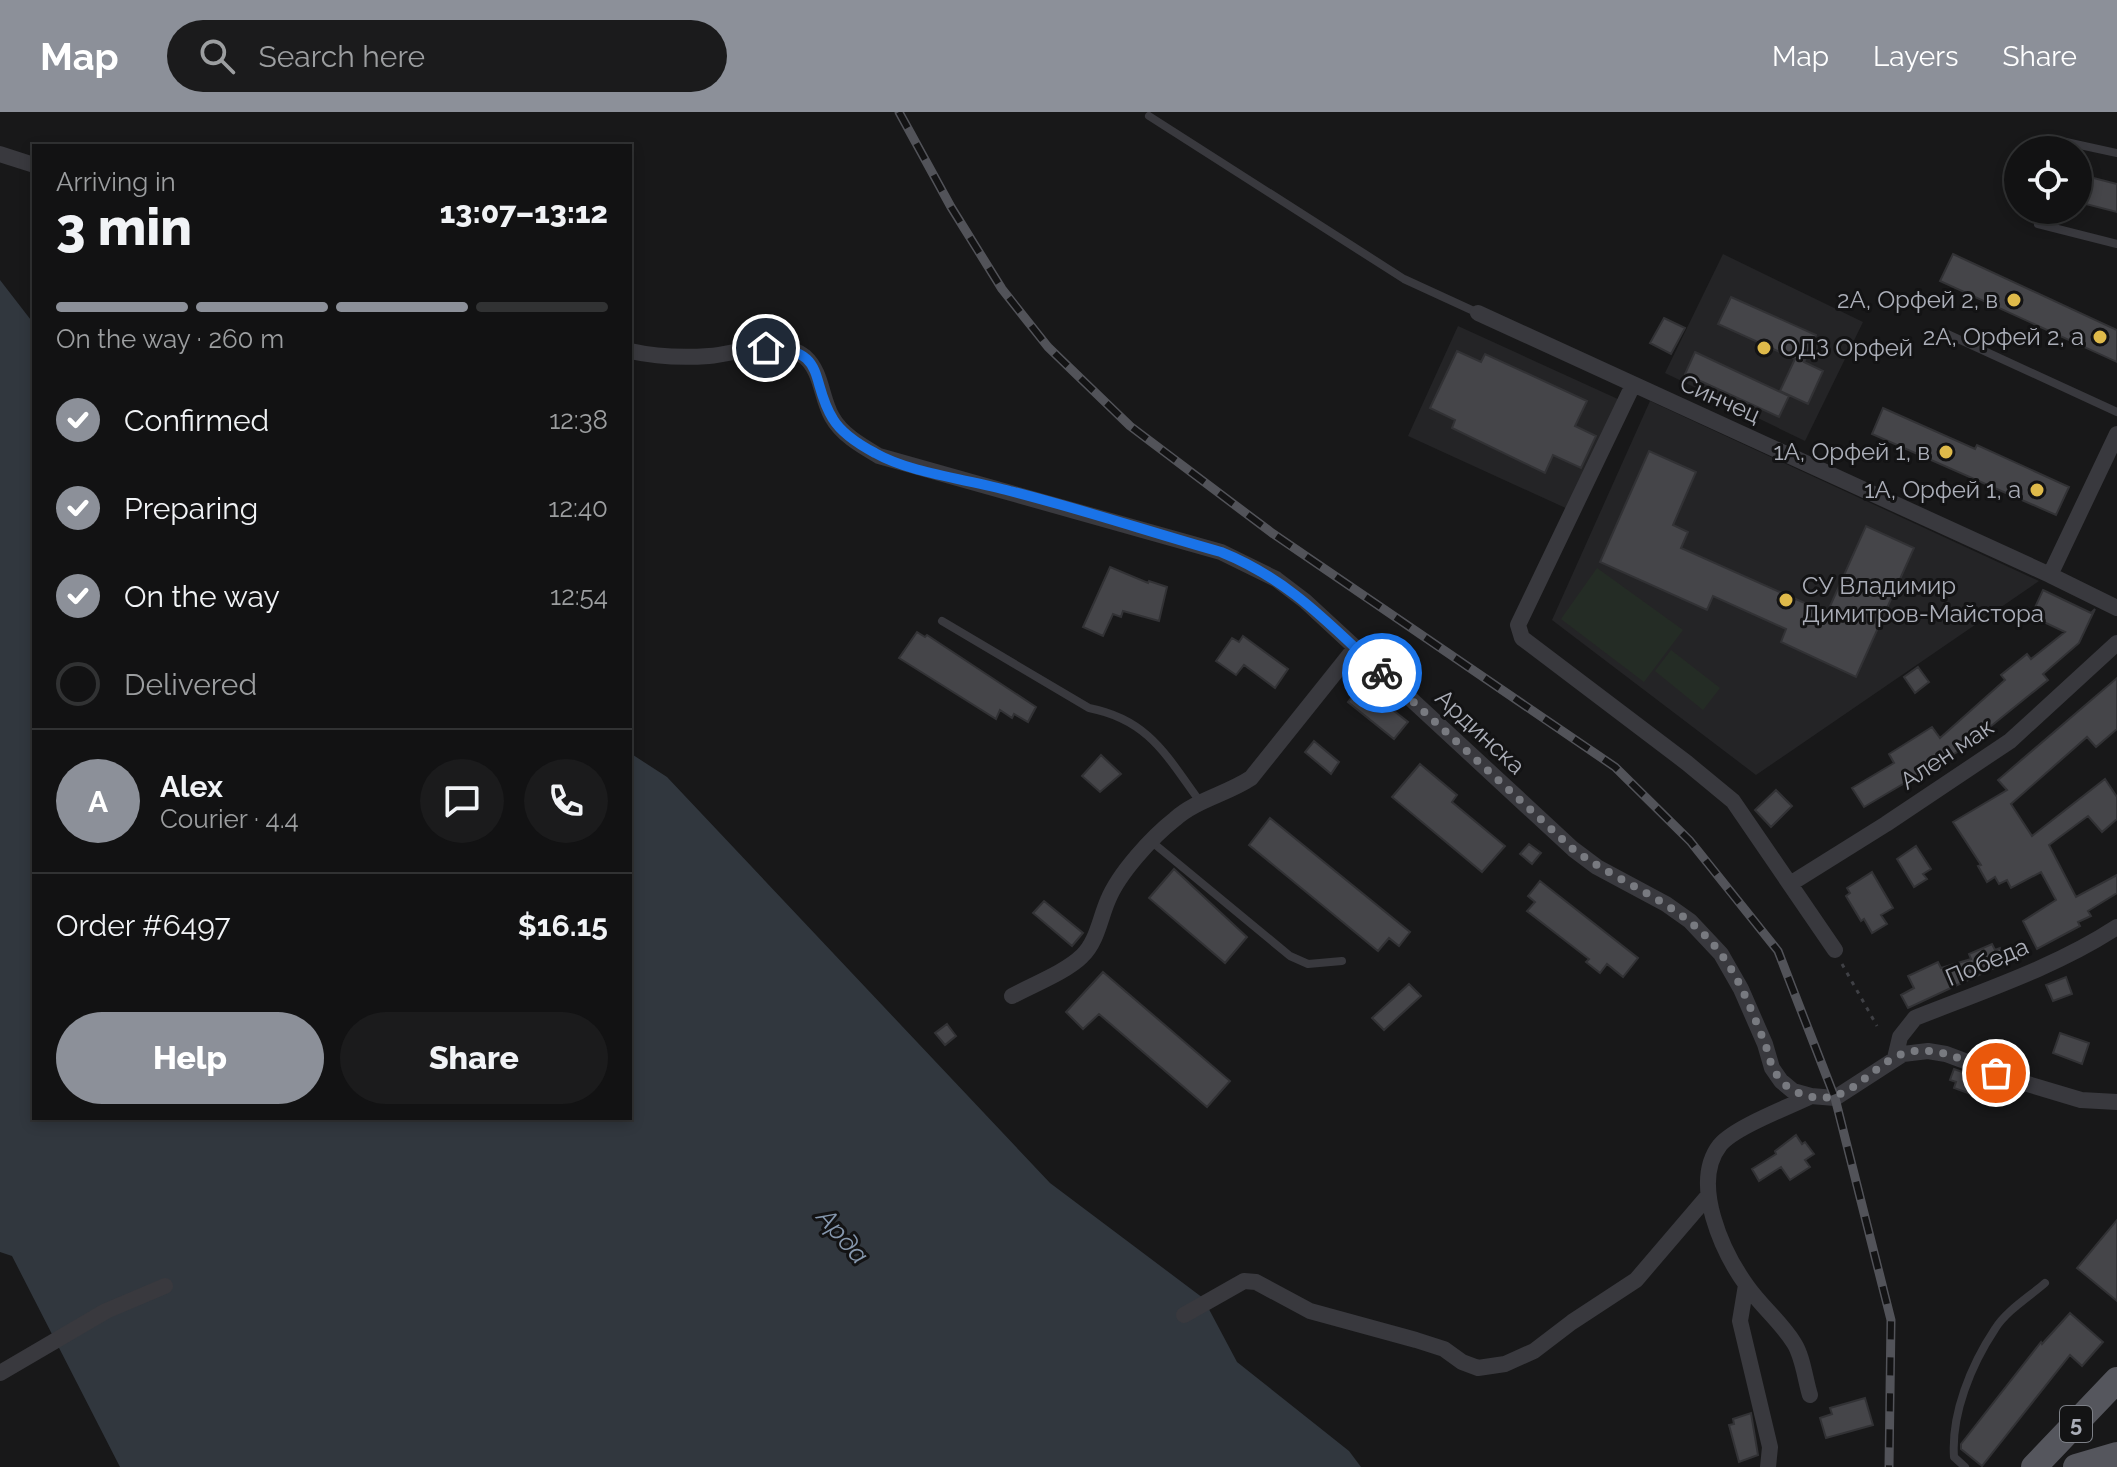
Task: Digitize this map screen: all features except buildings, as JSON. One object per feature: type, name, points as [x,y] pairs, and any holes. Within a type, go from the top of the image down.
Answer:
[{"type":"main road","name":"5","points":[[2034,1467],[2117,1380]]},
{"type":"main road","points":[[2076,1467],[2117,1455]]},
{"type":"street","points":[[0,154],[32,164]]},
{"type":"street","name":"Синчец","points":[[1478,313],[2117,608]]},
{"type":"street","name":"Ардинска","points":[[632,351],[675,358],[766,348],[795,351],[806,357],[815,370],[833,419],[859,444],[879,456],[1221,552],[1276,579],[1305,601],[1573,849],[1597,867],[1666,904],[1690,921],[1721,954],[1741,989],[1772,1068],[1793,1091],[1811,1096]]},
{"type":"street","points":[[1633,385],[1518,625],[1522,638],[1733,801],[1835,950]]},
{"type":"street","points":[[2050,575],[2117,434]]},
{"type":"street","name":"Ален мак","points":[[1790,884],[2010,741],[2117,643]]},
{"type":"street","points":[[1012,996],[1082,956],[1093,939],[1120,877],[1174,819],[1251,778],[1355,648]]},
{"type":"street","name":"Победа","points":[[1895,1058],[1900,1037],[1915,1018],[2096,941],[2117,927]]},
{"type":"street","points":[[1810,1395],[1795,1344],[1746,1285],[1727,1251],[1707,1197],[1711,1164],[1721,1145],[1741,1130],[1811,1096],[1835,1098],[1895,1058],[1915,1051],[1946,1054],[2081,1100],[2117,1102]]},
{"type":"street","points":[[1184,1315],[1244,1281],[1256,1282],[1310,1311],[1444,1349],[1462,1362],[1478,1368],[1505,1364],[1534,1351],[1636,1280],[1707,1197]]},
{"type":"street","points":[[1746,1285],[1740,1321],[1770,1447],[1768,1467]]},
{"type":"street","points":[[0,1373],[106,1311],[165,1286]]},
{"type":"lane","points":[[1149,116],[1404,279],[1478,313]]},
{"type":"lane","points":[[2092,148],[2117,153]]},
{"type":"lane","points":[[2038,224],[2117,244]]},
{"type":"lane","points":[[1943,332],[2117,412]]},
{"type":"lane","points":[[942,621],[1089,708],[1110,712],[1148,733],[1201,804]]},
{"type":"lane","points":[[1152,842],[1290,956],[1308,964],[1342,961]]},
{"type":"lane","points":[[1965,1467],[1954,1457],[1953,1435],[1971,1373],[1996,1327],[2045,1283]]},
{"type":"path","points":[[1835,950],[1877,1026]]},
{"type":"shaded area","name":"ОДЗ Орфей","points":[[1723,254],[1863,322],[1805,441],[1665,373]]},
{"type":"shaded area","points":[[1458,326],[1620,400],[1570,510],[1408,436]]},
{"type":"shaded area","name":"СУ Владимир Димитров-Майстора","points":[[1650,401],[2039,581],[1756,775],[1552,620]]},
{"type":"shaded area","points":[[1597,568],[1683,630],[1644,682],[1561,619]]},
{"type":"shaded area","points":[[1671,650],[1720,688],[1703,710],[1655,671]]},
{"type":"water","name":"Арда","points":[[0,280],[32,321],[32,1120],[632,1120],[632,754],[667,777],[1050,1183],[1203,1298],[1237,1362],[1349,1451],[1361,1467],[120,1467],[12,1256],[0,1252]]},
{"type":"railway","points":[[899,112],[951,207],[1002,289],[1048,347],[1130,426],[1272,533],[1615,767],[1690,841],[1778,951],[1835,1098],[1891,1320],[1889,1467]]},
{"type":"way so far","points":[[1382,673],[1573,849],[1597,867],[1666,904],[1690,921],[1721,954],[1741,989],[1772,1068],[1793,1091],[1835,1098],[1895,1058],[1915,1051],[1946,1054],[1996,1073]]},
{"type":"place","name":"2А, Орфей 2, в","points":[[2014,300]]},
{"type":"place","name":"2А, Орфей 2, а","points":[[2100,337]]},
{"type":"place","name":"ОДЗ Орфей","points":[[1764,348]]},
{"type":"place","name":"1А, Орфей 1, в","points":[[1946,452]]},
{"type":"place","name":"1А, Орфей 1, а","points":[[2037,490]]},
{"type":"place","name":"СУ Владимир Димитров-Майстора","points":[[1786,600]]},
{"type":"route","points":[[766,348],[795,351],[806,357],[815,370],[833,419],[859,444],[879,456],[1011,491],[1221,552],[1248,563],[1305,601],[1382,673]]}]
